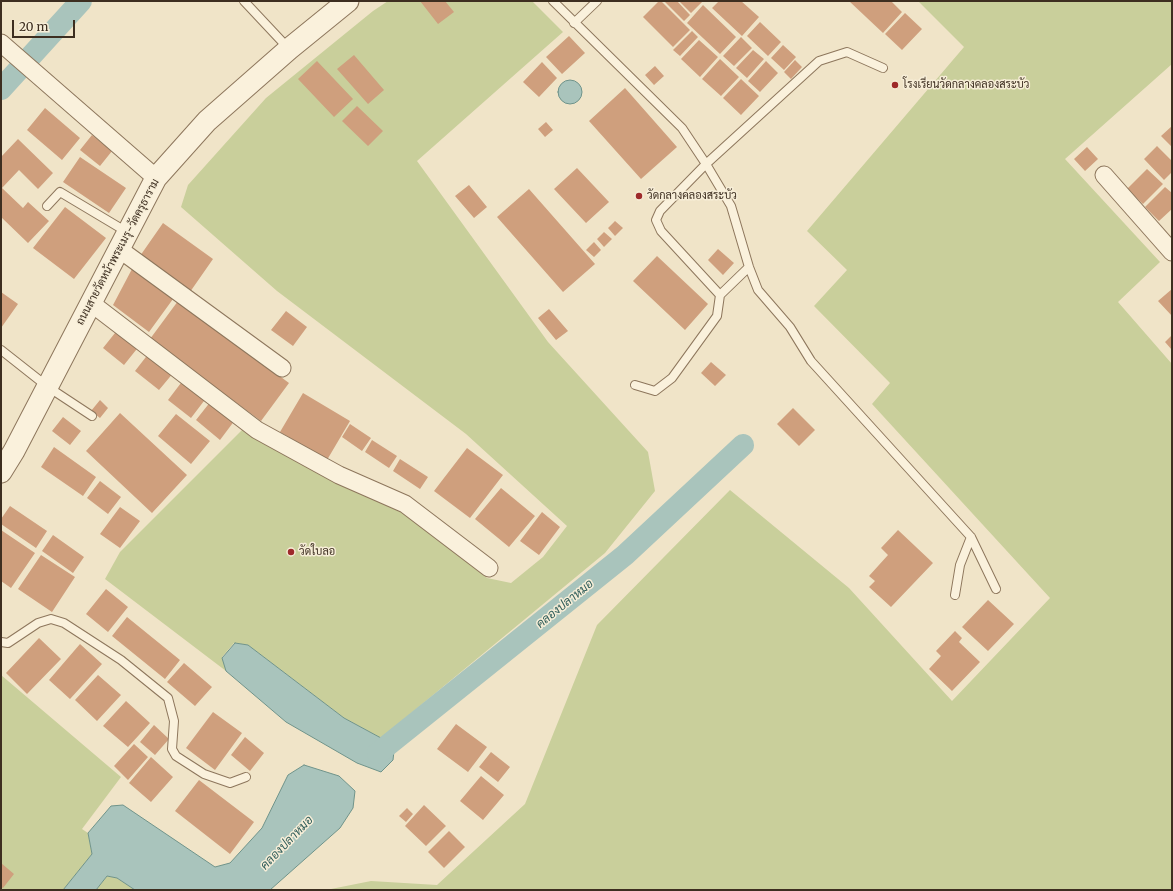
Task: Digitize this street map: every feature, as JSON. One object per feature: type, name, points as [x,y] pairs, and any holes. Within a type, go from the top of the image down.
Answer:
[{"type":"street","name":"ถนนสายวัดหน้าพระเมรุ-วัดครุธาราม","points":[[2,467],[48,386],[156,178],[207,121],[288,48],[348,1]]},
{"type":"street","points":[[1,43],[156,178]]},
{"type":"street","points":[[1104,175],[1172,252]]},
{"type":"street","points":[[123,241],[282,368]]},
{"type":"street","points":[[91,303],[257,430],[339,475],[405,504],[489,568]]},
{"type":"lane","points":[[244,1],[288,48]]},
{"type":"lane","points":[[553,1],[682,128],[731,206],[749,268],[758,290],[790,327],[811,360],[971,537],[996,589]]},
{"type":"lane","points":[[574,23],[598,1]]},
{"type":"lane","points":[[720,295],[661,231],[656,220],[660,211],[706,164],[819,61],[847,52],[883,68]]},
{"type":"lane","points":[[47,206],[60,192],[123,241]]},
{"type":"lane","points":[[635,385],[655,391],[672,378],[717,316],[720,295],[749,268]]},
{"type":"lane","points":[[1,350],[48,386],[92,416]]},
{"type":"lane","points":[[955,595],[960,565],[971,537]]},
{"type":"lane","points":[[1,642],[8,643],[38,623],[51,619],[64,623],[121,660],[168,698],[174,721],[172,749],[176,756],[204,774],[230,783],[246,777]]},
{"type":"green space","points":[[388,1],[532,1],[563,32],[417,161],[548,342],[648,452],[655,491],[605,553],[381,738],[344,718],[248,645],[234,643],[222,657],[226,671],[105,579],[120,552],[243,429],[401,511],[487,578],[511,583],[543,557],[567,526],[466,434],[277,291],[181,207],[188,185],[266,98],[373,11]]},
{"type":"green space","points":[[918,1],[1172,1],[1172,64],[1065,159],[1160,262],[1118,302],[1172,364],[1172,890],[326,890],[371,881],[437,885],[525,804],[597,625],[730,490],[849,588],[952,701],[1050,598],[872,404],[890,383],[814,306],[847,270],[807,231],[964,47]]},
{"type":"green space","points":[[1,675],[121,777],[82,829],[88,833],[92,854],[63,890],[1,890]]},
{"type":"green space","points":[[107,876],[117,878],[135,890],[96,890]]},
{"type":"water","points":[[570,80],[579,83],[582,92],[579,101],[570,104],[561,101],[558,92],[561,83]]},
{"type":"water","points":[[235,643],[248,645],[344,718],[381,738],[394,751],[393,760],[381,772],[357,763],[286,722],[226,671],[222,658]]},
{"type":"water","points":[[304,765],[339,776],[355,791],[353,808],[340,828],[270,890],[135,890],[117,878],[107,876],[96,890],[63,890],[92,854],[88,833],[111,806],[123,805],[215,867],[230,863],[262,828],[288,775]]},
{"type":"building","points":[[420,1],[445,1],[454,12],[438,24]]},
{"type":"building","points":[[659,1],[661,1],[690,30],[673,47],[643,17]]},
{"type":"building","points":[[664,1],[677,1],[690,15],[684,21]]},
{"type":"building","points":[[679,1],[703,1],[691,13]]},
{"type":"building","points":[[719,1],[741,1],[759,17],[742,36],[712,8]]},
{"type":"building","points":[[849,1],[891,1],[902,12],[883,33]]},
{"type":"building","points":[[703,5],[736,37],[720,54],[687,23]]},
{"type":"building","points":[[905,13],[922,29],[902,50],[885,34]]},
{"type":"building","points":[[760,22],[781,42],[768,56],[747,36]]},
{"type":"building","points":[[692,31],[698,37],[680,56],[673,50]]},
{"type":"building","points":[[569,36],[585,53],[562,74],[546,57]]},
{"type":"building","points":[[741,37],[752,48],[734,66],[723,56]]},
{"type":"building","points":[[699,40],[718,57],[700,77],[681,59]]},
{"type":"building","points":[[783,45],[796,57],[784,70],[771,58]]},
{"type":"building","points":[[753,50],[764,59],[747,78],[736,68]]},
{"type":"building","points":[[354,55],[384,90],[368,104],[337,69]]},
{"type":"building","points":[[720,59],[739,77],[721,96],[702,79]]},
{"type":"building","points":[[795,60],[802,67],[791,79],[784,72]]},
{"type":"building","points":[[317,61],[353,99],[334,117],[298,79]]},
{"type":"building","points":[[766,61],[778,73],[760,92],[748,81]]},
{"type":"building","points":[[542,62],[557,78],[539,97],[523,82]]},
{"type":"building","points":[[655,66],[664,76],[654,85],[645,75]]},
{"type":"building","points":[[741,79],[759,96],[741,115],[723,98]]},
{"type":"building","points":[[625,88],[677,147],[641,179],[589,121]]},
{"type":"building","points":[[357,106],[383,131],[368,146],[342,121]]},
{"type":"building","points":[[45,108],[80,138],[62,160],[27,130]]},
{"type":"building","points":[[546,122],[553,130],[545,137],[538,129]]},
{"type":"building","points":[[1172,126],[1172,147],[1161,136]]},
{"type":"building","points":[[92,135],[112,151],[100,166],[80,150]]},
{"type":"building","points":[[18,139],[53,173],[38,189],[19,170],[2,188],[23,208],[28,202],[49,221],[28,243],[1,217],[1,157]]},
{"type":"building","points":[[1157,146],[1172,161],[1172,172],[1164,180],[1144,159]]},
{"type":"building","points":[[1087,147],[1098,159],[1085,171],[1074,159]]},
{"type":"building","points":[[80,157],[126,188],[109,213],[63,182]]},
{"type":"building","points":[[577,168],[609,202],[586,223],[554,189]]},
{"type":"building","points":[[1147,169],[1163,184],[1143,204],[1127,189]]},
{"type":"building","points":[[469,185],[487,207],[474,218],[455,196]]},
{"type":"building","points":[[1165,187],[1172,193],[1172,209],[1159,221],[1145,207]]},
{"type":"building","points":[[529,189],[595,264],[563,292],[497,217]]},
{"type":"building","points":[[65,207],[106,238],[74,279],[33,248]]},
{"type":"building","points":[[615,221],[623,228],[615,236],[608,228]]},
{"type":"building","points":[[163,223],[213,259],[190,292],[140,256]]},
{"type":"building","points":[[604,232],[612,239],[604,247],[597,239]]},
{"type":"building","points":[[594,242],[601,250],[594,257],[586,250]]},
{"type":"building","points":[[718,249],[734,263],[723,275],[708,260]]},
{"type":"building","points":[[657,256],[708,304],[685,330],[633,281]]},
{"type":"building","points":[[132,269],[173,299],[149,332],[113,305]]},
{"type":"building","points":[[1172,289],[1172,316],[1158,301]]},
{"type":"building","points":[[1,292],[18,304],[1,328]]},
{"type":"building","points":[[178,301],[289,383],[261,421],[150,339]]},
{"type":"building","points":[[549,309],[568,331],[556,340],[538,318]]},
{"type":"building","points":[[286,311],[307,327],[293,346],[271,330]]},
{"type":"building","points":[[119,328],[140,345],[124,365],[103,348]]},
{"type":"building","points":[[1172,335],[1172,350],[1165,342]]},
{"type":"building","points":[[149,353],[174,372],[159,390],[135,371]]},
{"type":"building","points":[[711,362],[726,375],[715,386],[701,373]]},
{"type":"building","points":[[184,379],[207,397],[191,418],[168,400]]},
{"type":"building","points":[[303,393],[350,421],[327,460],[280,432]]},
{"type":"building","points":[[100,400],[108,408],[100,418],[91,411]]},
{"type":"building","points":[[211,401],[235,420],[220,440],[196,420]]},
{"type":"building","points":[[793,408],[815,430],[799,446],[777,424]]},
{"type":"building","points":[[120,413],[187,475],[152,513],[86,451]]},
{"type":"building","points":[[176,414],[210,441],[191,464],[158,436]]},
{"type":"building","points":[[63,417],[81,431],[70,445],[52,431]]},
{"type":"building","points":[[350,424],[371,438],[362,451],[342,437]]},
{"type":"building","points":[[372,440],[397,456],[389,468],[365,452]]},
{"type":"building","points":[[54,447],[96,477],[83,496],[41,467]]},
{"type":"building","points":[[467,448],[503,475],[470,518],[434,491]]},
{"type":"building","points":[[400,459],[428,477],[420,489],[393,471]]},
{"type":"building","points":[[100,481],[121,497],[108,514],[87,498]]},
{"type":"building","points":[[501,488],[535,516],[509,547],[475,519]]},
{"type":"building","points":[[10,506],[47,531],[36,548],[1,524],[1,519]]},
{"type":"building","points":[[120,507],[140,521],[120,548],[100,534]]},
{"type":"building","points":[[542,512],[560,527],[539,555],[520,541]]},
{"type":"building","points":[[1,530],[35,553],[11,588],[1,581]]},
{"type":"building","points":[[898,530],[933,563],[891,607],[869,587],[875,581],[869,576],[888,555],[881,548]]},
{"type":"building","points":[[53,535],[84,557],[73,573],[42,551]]},
{"type":"building","points":[[41,555],[75,577],[52,612],[18,589]]},
{"type":"building","points":[[106,589],[128,607],[108,632],[86,614]]},
{"type":"building","points":[[988,600],[1014,624],[988,651],[962,627]]},
{"type":"building","points":[[127,617],[180,660],[165,679],[112,636]]},
{"type":"building","points":[[955,631],[962,638],[959,642],[980,662],[952,691],[929,669],[941,656],[936,651]]},
{"type":"building","points":[[39,638],[61,659],[27,694],[6,673]]},
{"type":"building","points":[[80,644],[102,664],[70,699],[49,680]]},
{"type":"building","points":[[184,663],[212,687],[195,706],[167,682]]},
{"type":"building","points":[[98,675],[121,695],[97,721],[75,700]]},
{"type":"building","points":[[126,701],[150,723],[128,747],[103,726]]},
{"type":"building","points":[[213,712],[242,733],[215,770],[186,748]]},
{"type":"building","points":[[456,724],[487,747],[468,772],[437,749]]},
{"type":"building","points":[[154,725],[169,739],[155,755],[140,742]]},
{"type":"building","points":[[245,737],[264,753],[250,771],[231,755]]},
{"type":"building","points":[[134,744],[148,757],[128,780],[114,766]]},
{"type":"building","points":[[491,752],[510,767],[498,782],[479,767]]},
{"type":"building","points":[[151,757],[173,777],[151,802],[129,783]]},
{"type":"building","points":[[481,776],[504,795],[483,820],[460,801]]},
{"type":"building","points":[[199,780],[254,822],[230,854],[175,811]]},
{"type":"building","points":[[424,805],[446,826],[426,846],[405,826]]},
{"type":"building","points":[[407,808],[413,814],[406,822],[399,816]]},
{"type":"building","points":[[449,831],[465,847],[444,868],[428,852]]},
{"type":"building","points":[[1,863],[14,874],[3,888],[1,887]]},
{"type":"waterway","points":[[1,89],[81,1]]},
{"type":"waterway","name":"คลองปลาหมอ","points":[[378,753],[625,555],[743,445]]},
{"type":"place","name":"โรงเรียนวัดกลางคลองสระบัว","points":[[895,85]]},
{"type":"place","name":"วัดกลางคลองสระบัว","points":[[639,196]]},
{"type":"place","name":"วัดใบลอ","points":[[291,552]]}]
